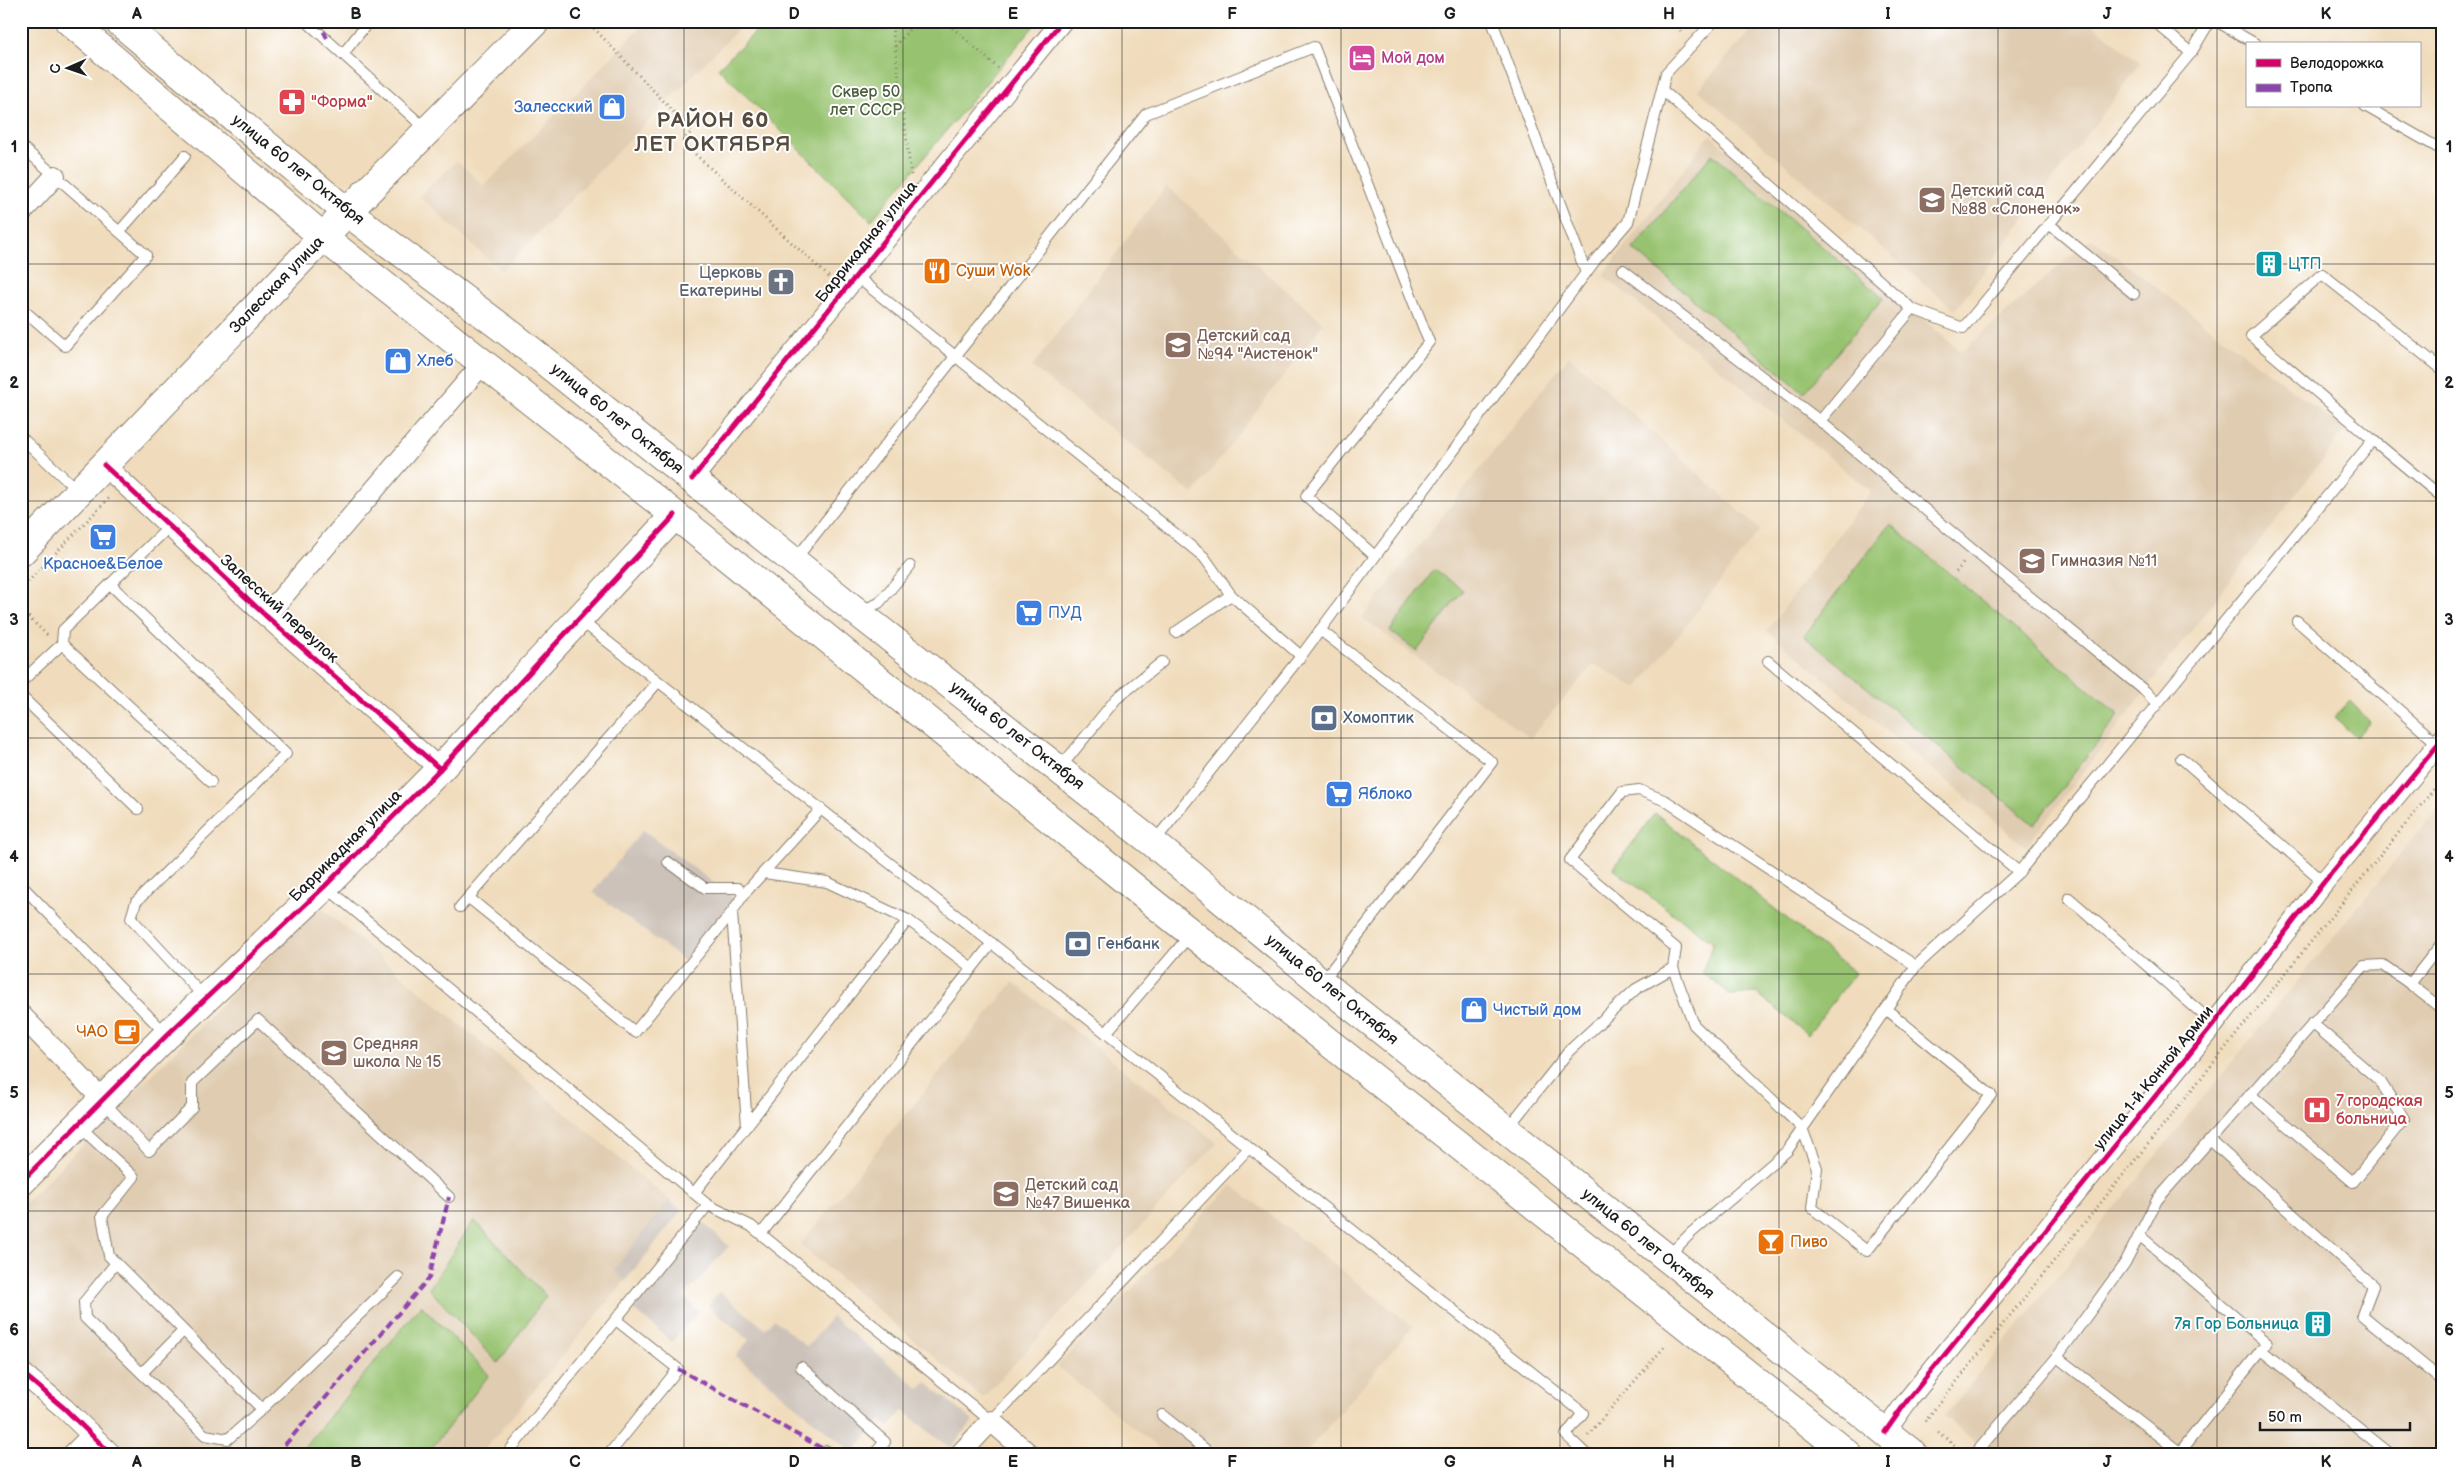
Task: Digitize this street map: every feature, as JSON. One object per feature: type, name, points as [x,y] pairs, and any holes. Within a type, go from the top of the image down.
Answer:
[{"type":"main road","name":"улица 60 лет Октября","points":[[69,21],[322,237],[675,515],[1192,934],[1848,1454]]},
{"type":"main road","name":"улица 60 лет Октября","points":[[118,21],[347,212],[513,336],[794,561],[870,614],[1599,1206],[1913,1454]]},
{"type":"main road","name":"Залесская улица","points":[[21,552],[322,237],[536,21]]},
{"type":"main road","name":"Баррикадная улица","points":[[21,1182],[167,1035],[325,886],[440,769],[675,515]]},
{"type":"main road","points":[[1574,1235],[1599,1206]]},
{"type":"street","name":"Баррикадная улица","points":[[692,479],[1062,21]]},
{"type":"street","points":[[21,213],[55,176]]},
{"type":"street","name":"Залесский переулок","points":[[266,616],[483,363]]},
{"type":"street","name":"Залесский переулок","points":[[104,465],[266,616],[440,769]]},
{"type":"street","name":"улица 1-й Конной Армии","points":[[1885,1432],[1920,1386],[2214,1024],[2324,882],[2440,742]]},
{"type":"street","points":[[21,1015],[102,1099]]},
{"type":"street","points":[[21,1372],[64,1408],[111,1454]]},
{"type":"street","points":[[960,1454],[991,1421],[1029,1454]]},
{"type":"street","points":[[73,1454],[92,1435]]},
{"type":"lane","points":[[306,21],[428,130]]},
{"type":"lane","points":[[343,54],[370,21]]},
{"type":"lane","points":[[1492,21],[1586,273]]},
{"type":"lane","points":[[1153,843],[1301,656],[1586,273],[1628,222],[1666,73],[1714,21]]},
{"type":"lane","points":[[2154,21],[2191,53]]},
{"type":"lane","points":[[1662,90],[1912,309],[1963,328],[2191,53],[2210,21]]},
{"type":"lane","points":[[2216,21],[2253,42]]},
{"type":"lane","points":[[794,561],[1146,114],[1314,47],[1429,342],[1306,496],[1375,556]]},
{"type":"lane","points":[[2368,108],[2442,150]]},
{"type":"lane","points":[[21,146],[146,255],[65,346],[21,308]]},
{"type":"lane","points":[[120,231],[185,156]]},
{"type":"lane","points":[[2049,224],[2134,294]]},
{"type":"lane","points":[[1623,270],[1820,421],[2145,691],[2157,704]]},
{"type":"lane","points":[[2442,369],[2322,274],[2251,336],[2442,497]]},
{"type":"lane","points":[[856,276],[1204,557],[1231,595],[1301,656]]},
{"type":"lane","points":[[1820,421],[1912,309]]},
{"type":"lane","points":[[21,437],[78,491]]},
{"type":"lane","points":[[1666,1259],[1692,1233],[1787,1151],[1916,966],[2019,872],[2373,440]]},
{"type":"lane","points":[[21,682],[60,645],[62,630],[170,526]]},
{"type":"lane","points":[[870,614],[910,566]]},
{"type":"lane","points":[[110,584],[286,754],[136,902],[131,918],[206,998]]},
{"type":"lane","points":[[1176,632],[1231,595]]},
{"type":"lane","points":[[579,619],[1106,1033],[1583,1413],[1566,1435],[1582,1450]]},
{"type":"lane","points":[[2297,621],[2440,742]]},
{"type":"lane","points":[[1320,630],[1492,762],[1321,982]]},
{"type":"lane","points":[[60,645],[211,782]]},
{"type":"lane","points":[[1768,661],[2019,872]]},
{"type":"lane","points":[[1059,768],[1116,699],[1162,662]]},
{"type":"lane","points":[[460,907],[658,682]]},
{"type":"lane","points":[[21,696],[138,809]]},
{"type":"lane","points":[[2181,758],[2324,882]]},
{"type":"lane","points":[[1886,1009],[1991,1095],[1866,1251],[1812,1208],[1817,1168],[1802,1128],[1694,1025],[1673,968],[1676,948],[1570,860],[1622,792],[1639,790],[1666,801],[1916,966]]},
{"type":"lane","points":[[469,898],[635,1032],[732,912],[744,894],[820,809]]},
{"type":"lane","points":[[668,862],[705,888],[738,888],[744,894]]},
{"type":"lane","points":[[764,872],[827,882],[908,920],[972,968]]},
{"type":"lane","points":[[21,885],[167,1035]]},
{"type":"lane","points":[[325,886],[708,1205],[751,1226],[991,1421],[1249,1148]]},
{"type":"lane","points":[[2069,898],[2214,1024]]},
{"type":"lane","points":[[732,912],[747,1126]]},
{"type":"lane","points":[[694,1193],[908,920]]},
{"type":"lane","points":[[1106,1033],[1192,934]]},
{"type":"lane","points":[[761,1234],[992,943]]},
{"type":"lane","points":[[2410,984],[2442,943]]},
{"type":"lane","points":[[1975,1454],[2057,1357],[2125,1263],[2157,1200],[2364,966],[2383,965],[2442,1009]]},
{"type":"lane","points":[[1506,1130],[1570,1050],[1636,989],[1673,968]]},
{"type":"lane","points":[[102,1099],[149,1151],[192,1107],[192,1082],[258,1020],[449,1197]]},
{"type":"lane","points":[[2250,1094],[2353,1182],[2404,1119],[2380,1080],[2312,1023]]},
{"type":"lane","points":[[77,1124],[134,1177],[102,1216],[109,1256],[262,1409]]},
{"type":"lane","points":[[2210,1140],[2373,1286],[2362,1315],[2442,1380]]},
{"type":"lane","points":[[507,1454],[708,1205]]},
{"type":"lane","points":[[2057,1357],[2181,1453],[2267,1343],[2139,1235]]},
{"type":"lane","points":[[116,1264],[84,1302],[85,1318],[205,1435],[228,1439],[262,1409],[398,1277]]},
{"type":"lane","points":[[609,1454],[678,1369],[616,1320]]},
{"type":"lane","points":[[142,1373],[183,1331]]},
{"type":"lane","points":[[2261,1350],[2388,1452]]},
{"type":"lane","points":[[800,1367],[884,1442],[874,1454]]},
{"type":"lane","points":[[1162,1415],[1212,1454]]},
{"type":"lane","points":[[824,1454],[827,1451],[831,1454]]},
{"type":"path","points":[[588,21],[692,131],[682,142],[830,278]]},
{"type":"path","points":[[891,21],[915,203]]},
{"type":"path","points":[[895,47],[916,21]]},
{"type":"path","points":[[945,21],[999,70]]},
{"type":"path","points":[[21,589],[124,483]]},
{"type":"path","points":[[21,610],[60,645]]},
{"type":"path","points":[[1925,1421],[2442,779]]},
{"type":"path","points":[[1582,1450],[1666,1345]]},
{"type":"path","points":[[1938,1432],[1967,1454]]},
{"type":"shaded area","name":"Залесский","points":[[647,21],[746,21],[501,271],[419,196],[457,161],[484,186]]},
{"type":"shaded area","name":"Детский сад №88 «Слоненок»","points":[[1760,21],[2088,21],[2141,63],[1955,310],[1698,90]]},
{"type":"shaded area","name":"Гимназия №11","points":[[1710,135],[1961,352],[2091,238],[2345,430],[2026,847],[1767,631],[1871,491],[1603,275]]},
{"type":"shaded area","name":"Детский сад №94 \"Аистенок\"","points":[[1166,186],[1324,323],[1193,494],[1032,367]]},
{"type":"shaded area","points":[[1569,356],[1760,530],[1637,688],[1594,664],[1530,738],[1362,618]]},
{"type":"shaded area","name":"7 городская больница","points":[[2442,803],[2442,1454],[1990,1454],[1944,1417]]},
{"type":"shaded area","points":[[643,830],[739,902],[686,962],[593,892]]},
{"type":"shaded area","name":"Средняя школа № 15","points":[[319,906],[669,1200],[613,1270],[625,1281],[481,1454],[122,1454],[78,1408],[21,1359],[21,1207]]},
{"type":"shaded area","name":"Детский сад №47 Вишенка","points":[[1013,982],[1217,1143],[983,1398],[800,1245]]},
{"type":"shaded area","points":[[1232,1185],[1413,1326],[1305,1454],[1166,1454],[1057,1366]]},
{"type":"shaded area","points":[[669,1200],[682,1210],[625,1281],[613,1270]]},
{"type":"shaded area","points":[[703,1223],[729,1246],[684,1297],[699,1311],[672,1342],[631,1307]]},
{"type":"shaded area","points":[[719,1291],[765,1329],[774,1319],[807,1347],[832,1317],[920,1389],[926,1382],[973,1421],[950,1449],[903,1410],[889,1427],[880,1420],[853,1453],[736,1356],[749,1340],[708,1306]]},
{"type":"green space","name":"Сквер 50 лет СССР","points":[[767,21],[1038,21],[871,221],[718,68]]},
{"type":"green space","points":[[1712,154],[1883,298],[1804,393],[1633,249]]},
{"type":"green space","points":[[1890,524],[2119,715],[2034,825],[1804,636]]},
{"type":"green space","points":[[1434,570],[1463,590],[1417,651],[1390,631]]},
{"type":"green space","points":[[2350,701],[2370,722],[2356,737],[2334,718]]},
{"type":"green space","points":[[1655,813],[1855,973],[1808,1035],[1757,993],[1730,995],[1702,972],[1713,943],[1613,869]]},
{"type":"green space","points":[[474,1220],[546,1296],[498,1363],[429,1289]]},
{"type":"green space","points":[[421,1305],[489,1375],[427,1454],[299,1454]]},
{"type":"marked path","points":[[318,21],[327,38]]},
{"type":"marked path","points":[[277,1454],[429,1278],[449,1197]]},
{"type":"marked path","points":[[678,1369],[827,1451]]},
{"type":"cycle path","points":[[692,479],[1062,21]]},
{"type":"cycle path","points":[[104,465],[266,616],[440,769]]},
{"type":"cycle path","points":[[21,1182],[167,1035],[325,886],[440,769],[675,515]]},
{"type":"cycle path","points":[[1885,1432],[1907,1401],[2214,1024],[2324,882],[2442,740]]},
{"type":"cycle path","points":[[21,1372],[64,1408],[111,1454]]},
{"type":"place","name":"Мой дом","points":[[1362,58]]},
{"type":"place","name":"\"Форма\"","points":[[292,102]]},
{"type":"place","name":"Залесский","points":[[612,107]]},
{"type":"place","name":"Детский сад №88 «Слоненок»","points":[[1932,200]]},
{"type":"place","name":"ЦТП","points":[[2269,264]]},
{"type":"place","name":"Суши Wok","points":[[937,271]]},
{"type":"place","name":"Церковь Екатерины","points":[[781,282]]},
{"type":"place","name":"Детский сад №94 \"Аистенок\"","points":[[1178,345]]},
{"type":"place","name":"Хлеб","points":[[398,361]]},
{"type":"place","name":"Красное&Белое","points":[[103,537]]},
{"type":"place","name":"Гимназия №11","points":[[2032,561]]},
{"type":"place","name":"ПУД","points":[[1029,613]]},
{"type":"place","name":"Хомоптик","points":[[1324,718]]},
{"type":"place","name":"Яблоко","points":[[1339,794]]},
{"type":"place","name":"Генбанк","points":[[1078,944]]},
{"type":"place","name":"Чистый дом","points":[[1474,1010]]},
{"type":"place","name":"ЧАО","points":[[127,1032]]},
{"type":"place","name":"Средняя школа № 15","points":[[334,1053]]},
{"type":"place","name":"7 городская больница","points":[[2317,1110]]},
{"type":"place","name":"Детский сад №47 Вишенка","points":[[1006,1194]]},
{"type":"place","name":"Пиво","points":[[1771,1242]]},
{"type":"place","name":"7я Гор Больница","points":[[2318,1324]]},
{"type":"district","name":"РАЙОН 60 ЛЕТ ОКТЯБРЯ","points":[[713,132]]}]
